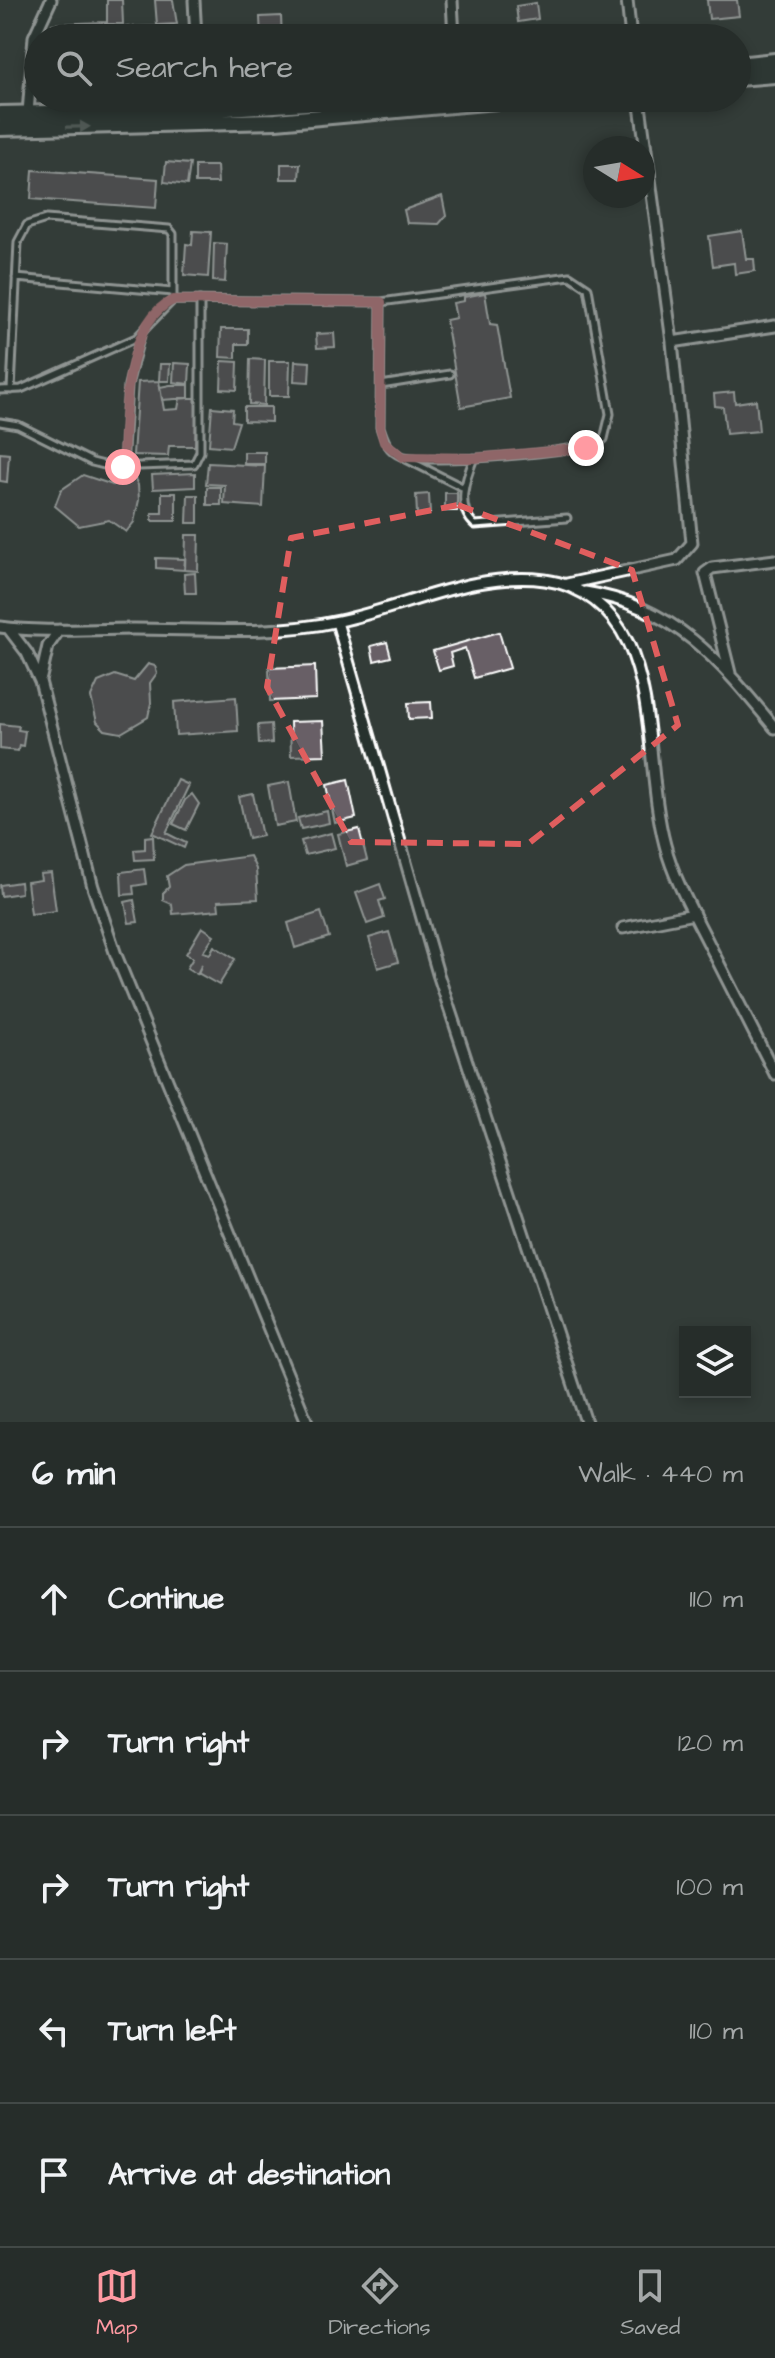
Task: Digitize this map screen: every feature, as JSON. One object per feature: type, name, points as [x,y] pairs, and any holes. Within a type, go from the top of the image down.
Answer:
[{"type":"street","points":[[40,24],[51,0]]},
{"type":"street","points":[[194,0],[195,24]]},
{"type":"street","points":[[452,0],[453,24]]},
{"type":"street","points":[[627,0],[630,24]]},
{"type":"street","points":[[751,64],[775,61]]},
{"type":"street","points":[[751,77],[775,75]]},
{"type":"street","points":[[0,114],[47,112]]},
{"type":"street","points":[[0,128],[276,121],[376,112]]},
{"type":"street","points":[[567,584],[677,560],[692,543],[672,342],[641,112]]},
{"type":"street","points":[[672,342],[775,326]]},
{"type":"street","points":[[730,676],[705,573],[712,568],[775,560]]},
{"type":"street","points":[[4,628],[231,631],[337,622],[473,583],[525,578],[567,584],[659,615],[700,644],[775,728]]},
{"type":"street","points":[[581,591],[617,623],[629,645],[638,676],[656,806],[665,847],[694,914],[775,1074]]},
{"type":"street","points":[[337,622],[438,974],[586,1422]]},
{"type":"street","points":[[4,628],[27,653],[40,681],[103,920],[307,1422]]},
{"type":"street","points":[[40,681],[48,646],[59,630]]},
{"type":"street","points":[[623,928],[694,914]]},
{"type":"lane","points":[[0,390],[11,390],[21,389],[141,334],[173,300],[173,234],[164,227],[36,220],[27,225],[18,242],[11,390]]},
{"type":"lane","points":[[173,300],[381,302],[570,276],[588,288],[610,414],[604,439],[586,448],[474,458],[403,457]]},
{"type":"lane","points":[[16,278],[173,292]]},
{"type":"lane","points":[[0,422],[18,425],[92,462],[123,467],[187,467],[199,459],[200,300]]},
{"type":"lane","points":[[381,302],[380,427],[384,442],[403,457],[462,487]]},
{"type":"lane","points":[[123,467],[128,385],[141,334]]},
{"type":"lane","points":[[381,385],[450,374]]},
{"type":"lane","points":[[474,458],[462,487],[470,521],[475,525],[567,518]]},
{"type":"highlighted area","points":[[458,505],[632,570],[678,725],[528,844],[351,842],[267,687],[291,538]]},
{"type":"building","points":[[107,0],[122,0],[123,24],[107,24]]},
{"type":"building","points":[[155,0],[173,0],[177,24],[157,24]]},
{"type":"building","points":[[707,0],[737,0],[739,16],[709,19]]},
{"type":"building","points":[[536,3],[538,19],[518,22],[516,6]]},
{"type":"building","points":[[281,16],[281,24],[260,24],[260,17]]},
{"type":"building","points":[[105,22],[105,24],[52,24]]},
{"type":"building","points":[[166,162],[190,164],[187,185],[164,182]]},
{"type":"building","points":[[281,164],[300,164],[299,179],[281,179]]},
{"type":"building","points":[[195,166],[217,166],[218,183],[195,183]]},
{"type":"building","points":[[33,170],[158,179],[156,208],[31,199]]},
{"type":"building","points":[[442,196],[446,216],[439,224],[407,223],[404,210]]},
{"type":"building","points":[[193,231],[211,232],[208,277],[184,275],[186,244],[192,245]]},
{"type":"building","points":[[742,231],[746,259],[754,259],[755,271],[735,274],[734,263],[713,266],[709,236]]},
{"type":"building","points":[[214,243],[227,244],[225,282],[213,281]]},
{"type":"building","points":[[485,293],[490,324],[497,325],[510,398],[461,407],[446,320],[456,318],[453,303],[464,301],[464,297]]},
{"type":"building","points":[[221,329],[248,329],[248,344],[236,344],[236,358],[220,357]]},
{"type":"building","points":[[334,333],[335,347],[317,348],[316,334]]},
{"type":"building","points":[[250,359],[265,360],[264,405],[249,404]]},
{"type":"building","points":[[222,361],[238,362],[237,390],[221,389]]},
{"type":"building","points":[[269,361],[290,361],[289,396],[269,396]]},
{"type":"building","points":[[295,361],[310,362],[309,382],[294,381]]},
{"type":"building","points":[[174,363],[190,364],[189,384],[173,382]]},
{"type":"building","points":[[160,364],[170,364],[169,381],[159,381]]},
{"type":"building","points":[[159,381],[164,410],[178,409],[180,398],[197,398],[195,446],[169,446],[168,456],[133,455],[138,382]]},
{"type":"building","points":[[189,385],[189,398],[162,400],[160,387]]},
{"type":"building","points":[[734,392],[735,403],[756,400],[759,431],[726,434],[723,407],[715,406],[714,394]]},
{"type":"building","points":[[212,407],[233,409],[232,421],[239,422],[231,447],[209,445]]},
{"type":"building","points":[[244,407],[271,407],[271,422],[244,421]]},
{"type":"building","points":[[244,452],[265,452],[265,464],[244,464]]},
{"type":"building","points":[[0,453],[9,454],[7,482],[0,481]]},
{"type":"building","points":[[208,463],[265,466],[263,507],[224,504],[225,485],[206,484]]},
{"type":"building","points":[[126,471],[132,473],[138,485],[139,500],[134,522],[126,532],[109,520],[79,526],[55,506],[61,490],[83,475],[113,485]]},
{"type":"building","points":[[195,473],[195,487],[153,489],[152,475]]},
{"type":"building","points":[[207,487],[221,487],[221,505],[207,505]]},
{"type":"building","points":[[162,493],[176,493],[176,521],[152,521],[152,513],[162,513]]},
{"type":"building","points":[[445,493],[457,493],[457,511],[445,511]]},
{"type":"building","points":[[429,494],[430,513],[417,514],[416,495]]},
{"type":"building","points":[[188,495],[198,495],[198,523],[187,523]]},
{"type":"building","points":[[186,535],[199,535],[198,571],[185,570]]},
{"type":"building","points":[[156,558],[185,559],[184,570],[156,568]]},
{"type":"building","points":[[195,573],[196,593],[185,593],[184,574]]},
{"type":"building","points":[[499,632],[510,668],[474,678],[465,648],[450,653],[453,666],[439,670],[433,651]]},
{"type":"building","points":[[387,642],[391,657],[374,661],[371,646]]},
{"type":"building","points":[[148,664],[155,666],[157,673],[150,683],[148,717],[121,733],[105,730],[97,722],[91,697],[98,682],[115,675],[134,681]]},
{"type":"building","points":[[315,666],[316,699],[270,701],[269,668]]},
{"type":"building","points":[[236,697],[238,731],[176,735],[174,702]]},
{"type":"building","points":[[431,702],[432,718],[409,719],[408,703]]},
{"type":"building","points":[[323,721],[325,755],[291,756],[290,722]]},
{"type":"building","points":[[0,724],[19,726],[18,730],[25,731],[23,746],[19,745],[18,751],[0,749]]},
{"type":"building","points":[[271,724],[272,743],[259,744],[258,725]]},
{"type":"building","points":[[178,780],[189,785],[166,833],[186,843],[184,848],[152,833]]},
{"type":"building","points":[[348,780],[356,818],[335,823],[327,785]]},
{"type":"building","points":[[289,782],[296,822],[275,826],[268,786]]},
{"type":"building","points":[[192,794],[199,804],[186,830],[173,824],[185,800]]},
{"type":"building","points":[[253,794],[262,836],[248,839],[239,797]]},
{"type":"building","points":[[327,811],[329,823],[301,829],[298,818]]},
{"type":"building","points":[[359,829],[367,860],[346,866],[338,834]]},
{"type":"building","points":[[331,833],[335,848],[305,855],[301,841]]},
{"type":"building","points":[[153,836],[154,859],[135,860],[134,850],[145,849],[145,837]]},
{"type":"building","points":[[250,856],[256,869],[258,899],[218,901],[219,910],[173,914],[172,904],[163,900],[163,893],[169,887],[167,876],[184,865]]},
{"type":"building","points":[[144,869],[146,884],[133,886],[134,894],[122,895],[121,872]]},
{"type":"building","points":[[51,873],[56,911],[31,914],[27,882],[41,880],[40,874]]},
{"type":"building","points":[[20,882],[21,893],[1,896],[0,885]]},
{"type":"building","points":[[380,884],[385,899],[379,901],[384,918],[367,924],[356,893]]},
{"type":"building","points":[[134,900],[138,922],[129,923],[125,902]]},
{"type":"building","points":[[321,912],[329,937],[295,948],[288,923]]},
{"type":"building","points":[[202,927],[214,935],[203,952],[210,954],[214,946],[235,959],[219,985],[198,973],[202,964],[197,974],[187,968],[193,958],[186,954]]},
{"type":"building","points":[[389,932],[398,962],[378,968],[369,938]]},
{"type":"route","points":[[123,467],[128,385],[141,334],[167,302],[173,300],[381,302],[380,427],[384,442],[403,457],[474,458],[586,448]]}]
